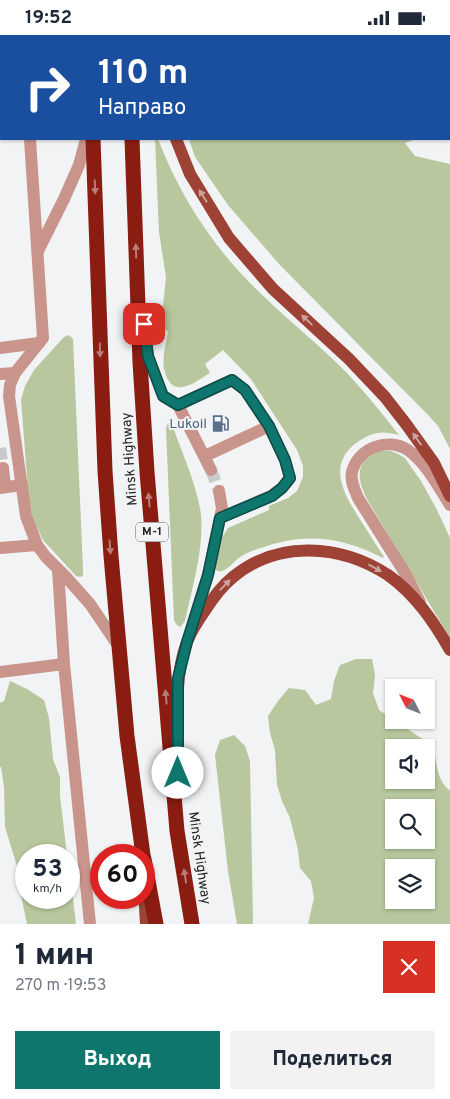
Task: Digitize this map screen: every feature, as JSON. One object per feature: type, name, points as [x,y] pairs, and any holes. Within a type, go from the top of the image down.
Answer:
[{"type":"highway","name":"Minsk Highway","points":[[93,140],[105,471],[127,736],[141,844]]},
{"type":"highway","name":"Minsk Highway","points":[[132,140],[147,472],[177,831],[192,924]]},
{"type":"highway","points":[[153,909],[156,924]]},
{"type":"main road","points":[[176,140],[190,174],[229,238],[273,289],[349,359],[384,397],[434,463],[450,496]]},
{"type":"main road","points":[[177,831],[178,678],[187,642],[201,616],[215,596],[233,577],[254,563],[277,554],[318,550],[342,554],[364,563],[388,575],[405,589],[422,607],[450,650]]},
{"type":"main road","points":[[145,909],[146,924]]},
{"type":"street","points":[[30,140],[38,251],[41,341],[15,373],[10,385],[6,414],[22,485],[26,517],[37,545],[90,604],[120,648]]},
{"type":"street","points":[[38,251],[79,165],[86,140]]},
{"type":"street","points":[[137,276],[148,356],[163,396],[178,405],[211,470]]},
{"type":"street","points":[[0,348],[41,341]]},
{"type":"street","points":[[0,374],[15,373]]},
{"type":"street","points":[[178,405],[232,380],[245,390],[269,426],[285,460],[290,478],[282,488],[272,496],[220,518]]},
{"type":"street","points":[[205,457],[269,426]]},
{"type":"street","points":[[422,607],[405,573],[358,498],[353,485],[352,473],[356,462],[364,453],[374,447],[387,444],[398,445],[419,459],[450,505]]},
{"type":"street","points":[[2,468],[2,487],[22,485]]},
{"type":"street","points":[[187,642],[208,575],[222,508],[219,491]]},
{"type":"street","points":[[0,549],[37,545]]},
{"type":"street","points":[[58,569],[64,664],[90,924]]},
{"type":"street","points":[[0,672],[64,664]]},
{"type":"green space","points":[[155,140],[158,140],[188,202],[207,232],[229,260],[255,288],[347,373],[399,435],[377,433],[362,439],[347,452],[342,461],[340,471],[341,481],[349,502],[383,558],[353,545],[338,541],[308,539],[277,543],[258,549],[240,557],[225,570],[219,571],[215,569],[221,539],[228,528],[269,510],[269,506],[288,498],[297,491],[303,477],[303,466],[297,450],[251,379],[223,350],[205,364],[210,373],[186,386],[174,386],[170,383],[163,363],[168,332],[161,325],[166,277],[159,232]]},
{"type":"green space","points":[[189,140],[413,140],[405,143],[415,156],[450,164],[450,449],[438,426],[430,417],[279,264],[228,205],[195,157]]},
{"type":"green space","points":[[69,335],[73,339],[83,569],[83,576],[80,577],[76,576],[43,540],[33,519],[29,502],[21,400],[25,386],[34,370],[64,337]]},
{"type":"green space","points":[[168,423],[173,427],[189,471],[197,494],[201,515],[201,541],[197,568],[185,621],[180,627],[174,620],[166,428]]},
{"type":"green space","points":[[391,451],[405,458],[421,481],[450,538],[450,638],[368,501],[361,485],[360,470],[362,464],[374,454]]},
{"type":"green space","points":[[356,659],[372,659],[375,675],[373,693],[379,710],[385,714],[385,729],[408,729],[422,739],[385,739],[385,789],[435,789],[435,756],[442,782],[450,791],[450,924],[308,924],[314,898],[311,881],[300,868],[298,850],[290,818],[277,785],[275,750],[268,716],[289,688],[305,690],[316,705],[331,699],[334,681],[340,665]]},
{"type":"green space","points":[[10,681],[44,700],[49,718],[53,759],[60,777],[60,796],[66,844],[15,844],[15,860],[5,827],[4,787],[0,767],[0,703],[4,701]]},
{"type":"green space","points":[[234,735],[245,746],[250,761],[253,924],[237,924],[228,871],[215,755],[220,740]]},
{"type":"green space","points":[[24,909],[74,909],[76,924],[27,924]]},
{"type":"tunnel","points":[[0,448],[3,468]]},
{"type":"tunnel","points":[[211,470],[219,491]]},
{"type":"place","name":"Lukoil","points":[[221,424]]},
{"type":"route","points":[[144,324],[148,356],[163,396],[178,405],[232,380],[245,390],[269,426],[285,460],[290,478],[272,496],[220,518],[208,575],[178,678],[178,773]]}]
